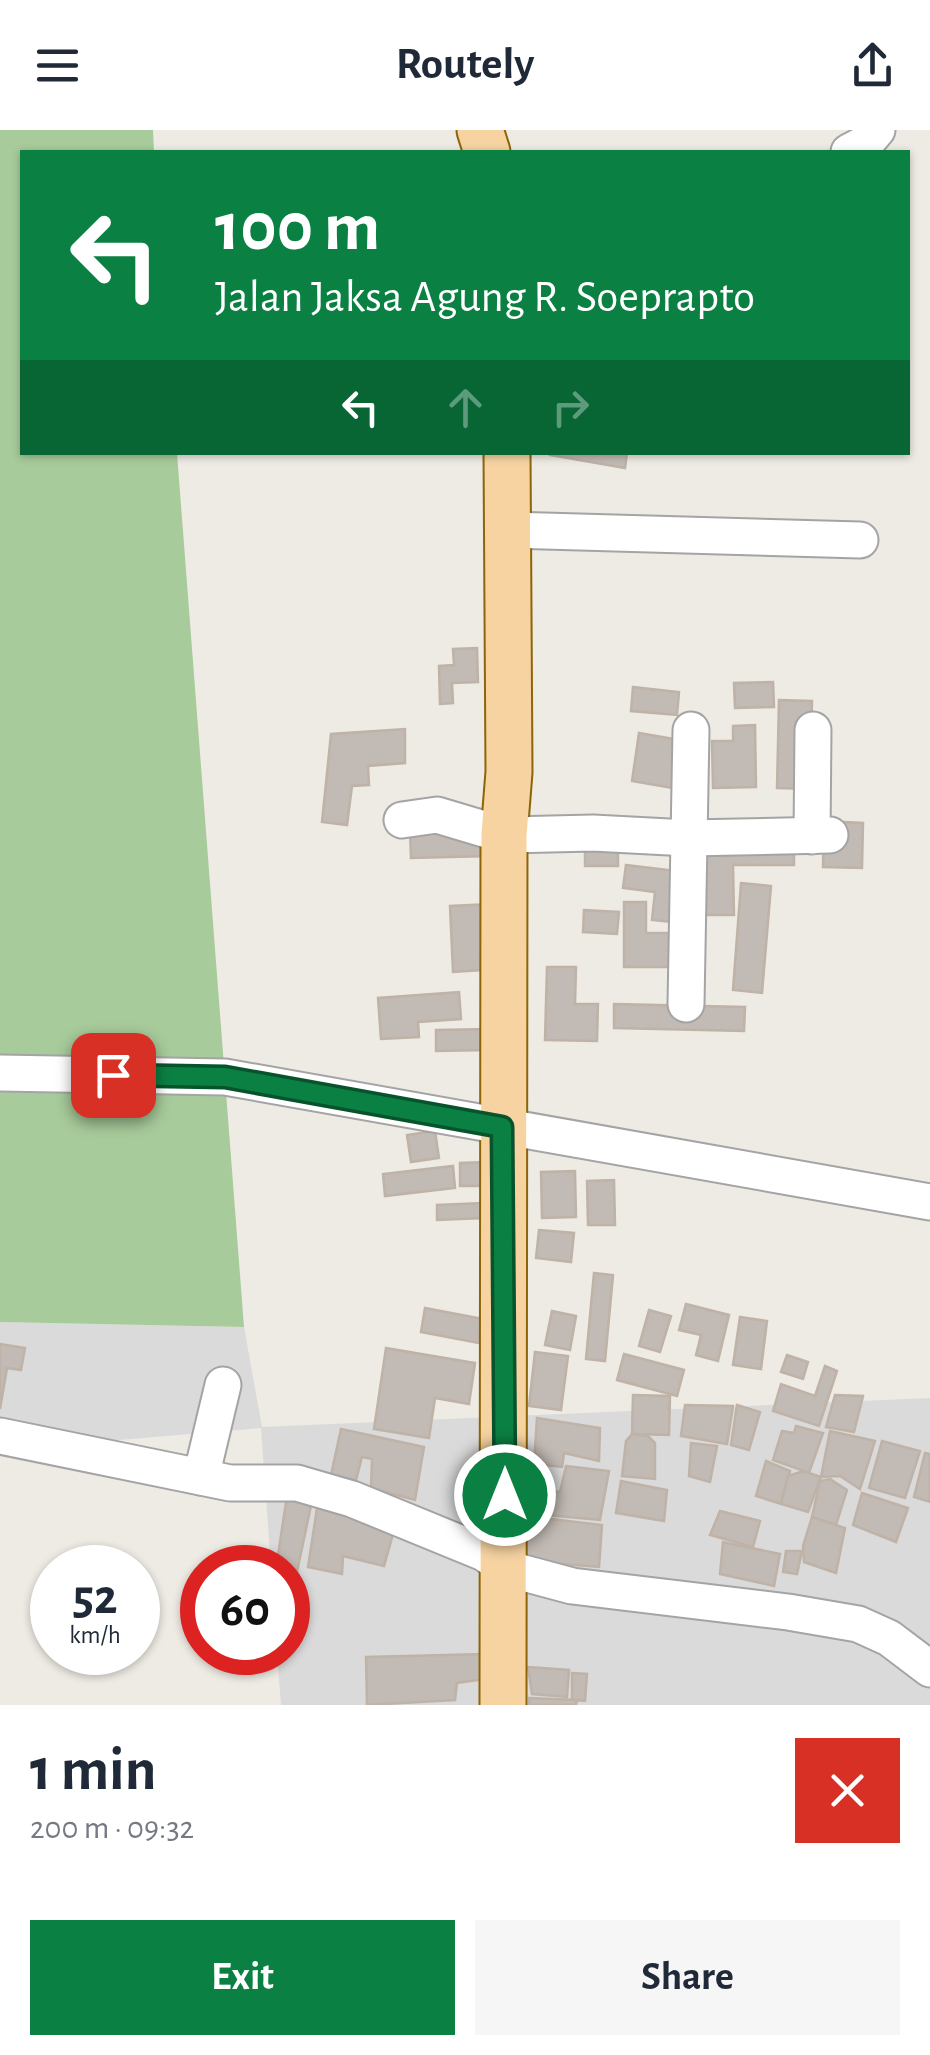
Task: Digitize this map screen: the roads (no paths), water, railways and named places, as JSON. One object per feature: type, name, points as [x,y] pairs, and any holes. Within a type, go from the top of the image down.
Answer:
[{"type":"main road","points":[[503,1705],[507,455]]},
{"type":"street","points":[[852,150],[876,130]]},
{"type":"street","points":[[508,530],[860,540]]},
{"type":"street","points":[[686,1004],[692,730]]},
{"type":"street","points":[[402,820],[437,815],[504,835],[821,836],[813,730]]},
{"type":"street","points":[[0,1073],[225,1077],[930,1202]]},
{"type":"street","points":[[202,1477],[222,1385]]},
{"type":"street","points":[[0,1436],[230,1483],[297,1483],[352,1500],[484,1553],[506,1568],[572,1586],[858,1624],[889,1638],[930,1669]]}]
